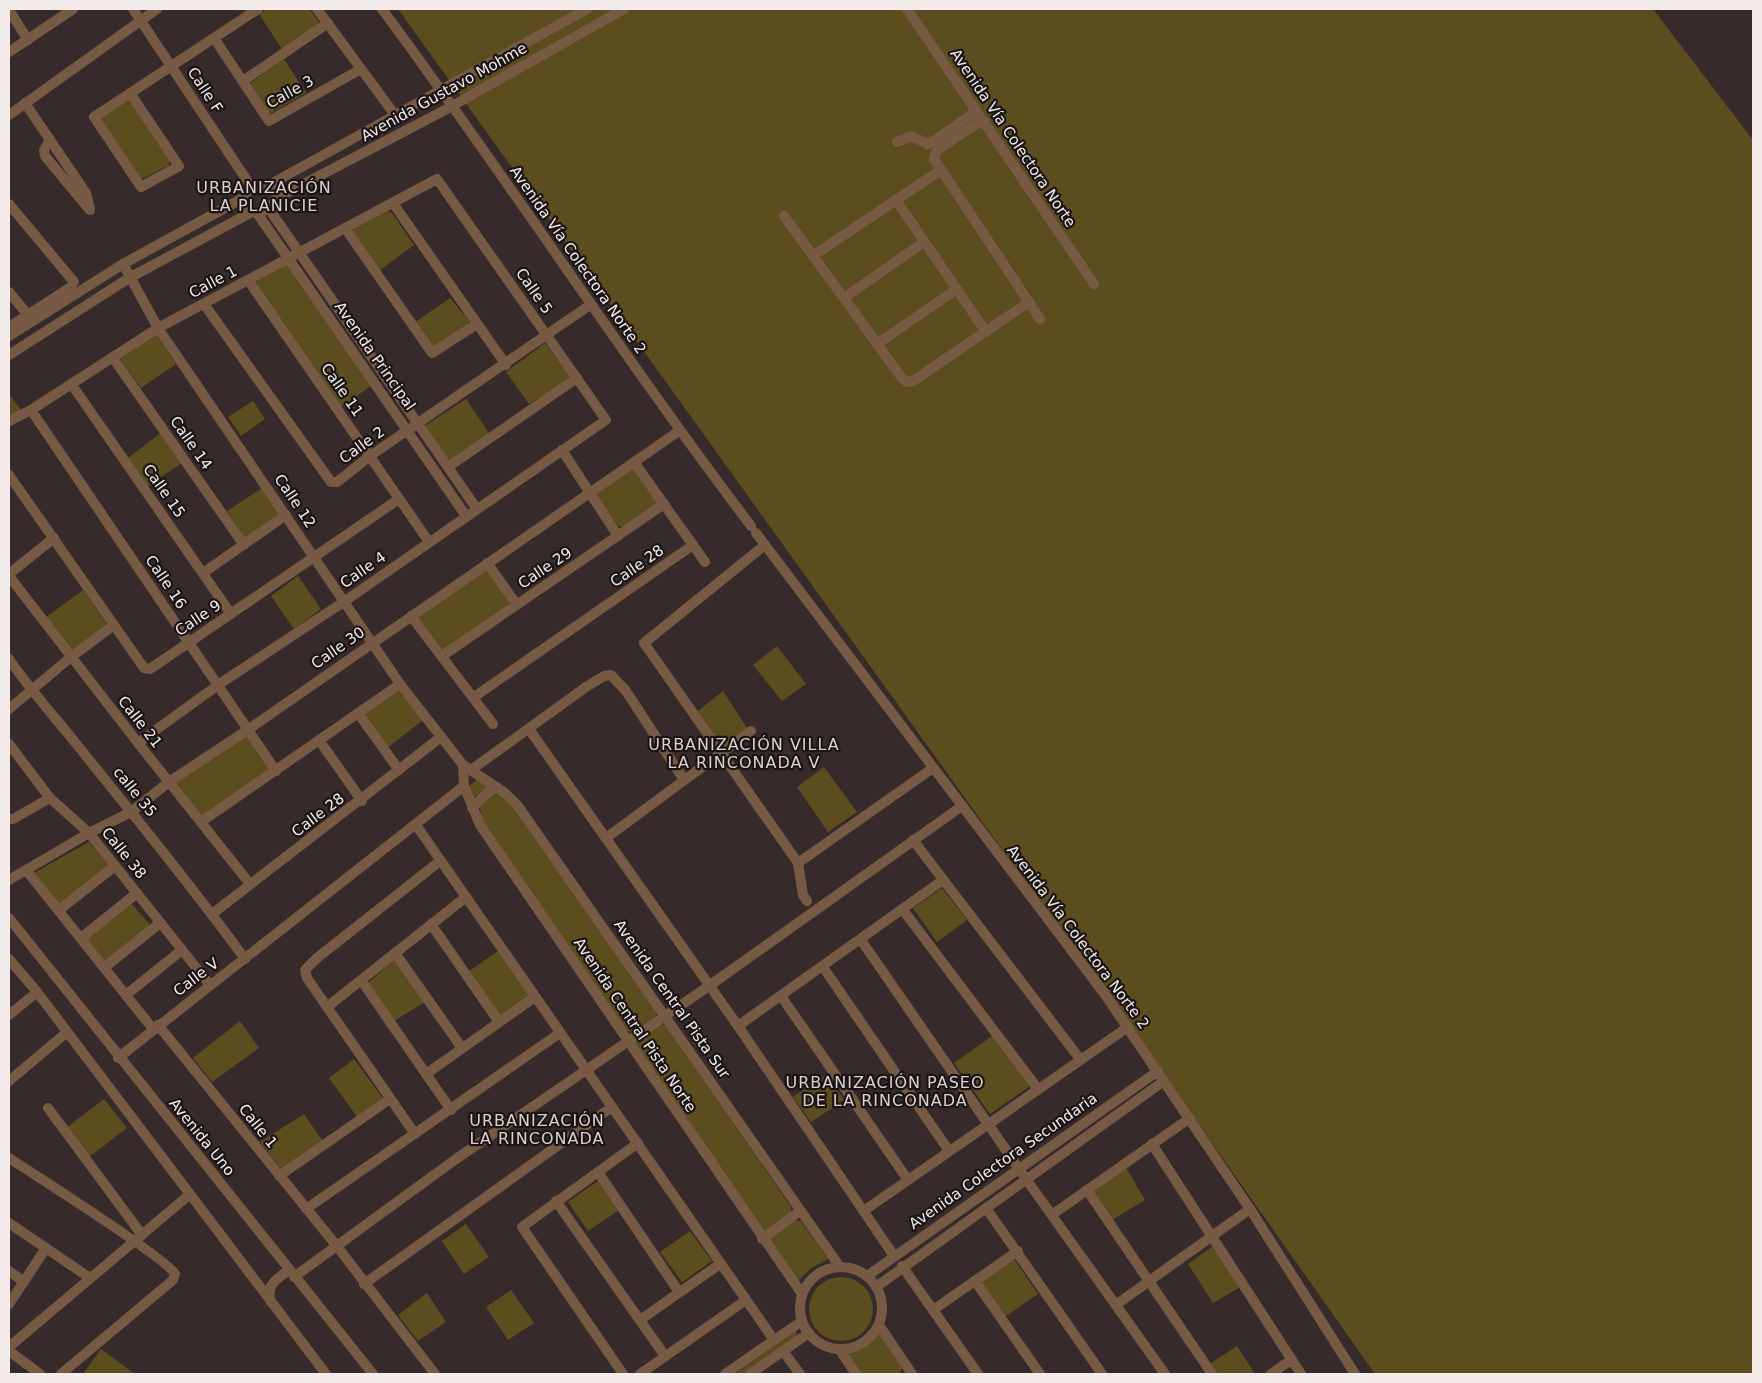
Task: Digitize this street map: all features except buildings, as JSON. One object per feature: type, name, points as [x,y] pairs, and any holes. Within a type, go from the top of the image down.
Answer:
[{"type":"street","points":[[9,52],[73,9]]},
{"type":"street","name":"Calle F","points":[[133,9],[252,188]]},
{"type":"street","points":[[9,114],[157,9]]},
{"type":"street","points":[[130,93],[179,166],[141,188],[94,117],[130,93],[171,66],[258,9]]},
{"type":"street","points":[[318,9],[395,115]]},
{"type":"street","name":"Avenida Vía Colectora Norte 2","points":[[382,9],[442,89],[679,431],[1128,1027],[1250,1209],[1353,1371]]},
{"type":"street","name":"Avenida Gustavo Mohme","points":[[271,184],[587,9]]},
{"type":"street","name":"Avenida Gustavo Mohme","points":[[277,198],[453,106],[624,9]]},
{"type":"street","name":"Avenida Vía Colectora Norte","points":[[907,9],[1094,284]]},
{"type":"street","points":[[9,10],[28,40]]},
{"type":"street","points":[[243,81],[328,23]]},
{"type":"street","name":"Calle 3","points":[[214,38],[269,121],[361,69]]},
{"type":"street","points":[[25,103],[86,193],[90,210],[45,156],[44,150],[50,140]]},
{"type":"street","points":[[897,142],[911,136],[928,144],[971,115],[976,109]]},
{"type":"street","points":[[985,122],[981,121],[936,152],[934,159],[1040,319]]},
{"type":"street","points":[[814,255],[941,170]]},
{"type":"street","name":"Calle 1","points":[[9,421],[32,410],[158,328],[437,179]]},
{"type":"street","name":"Calle 5","points":[[437,179],[606,420]]},
{"type":"street","points":[[9,336],[122,264],[242,198],[252,188],[271,184],[277,192],[277,198],[268,209],[254,213],[129,278],[9,355]]},
{"type":"street","points":[[242,198],[242,204],[254,213]]},
{"type":"street","points":[[896,200],[986,332]]},
{"type":"street","points":[[393,203],[506,365]]},
{"type":"street","points":[[9,204],[74,282],[71,286],[9,327]]},
{"type":"street","name":"Avenida Principal","points":[[268,209],[300,252],[477,509]]},
{"type":"street","name":"Avenida Principal","points":[[254,213],[288,258],[466,516]]},
{"type":"street","points":[[784,216],[902,378],[910,382],[1029,302]]},
{"type":"street","points":[[345,228],[432,353],[477,324]]},
{"type":"street","points":[[844,298],[924,242]]},
{"type":"street","points":[[122,264],[129,278]]},
{"type":"street","name":"Calle 12","points":[[129,278],[158,328],[400,684],[441,738],[467,768]]},
{"type":"street","name":"Calle 11","points":[[248,280],[429,542]]},
{"type":"street","points":[[877,344],[957,289]]},
{"type":"street","points":[[9,292],[28,315]]},
{"type":"street","name":"Calle 2","points":[[204,304],[331,482],[337,482],[370,456],[506,365],[590,305]]},
{"type":"street","name":"Calle 14","points":[[113,358],[244,545]]},
{"type":"street","points":[[448,467],[576,378]]},
{"type":"street","name":"Calle 15","points":[[72,385],[231,614]]},
{"type":"street","name":"Calle 16","points":[[32,410],[276,771]]},
{"type":"street","name":"Calle 4","points":[[138,744],[218,685],[345,601],[606,420]]},
{"type":"street","name":"Calle 30","points":[[9,880],[88,833],[131,812],[169,782],[249,729],[679,431]]},
{"type":"street","points":[[562,450],[618,536]]},
{"type":"street","points":[[634,462],[706,562]]},
{"type":"street","name":"Calle 9","points":[[9,477],[54,538],[144,668],[150,669],[400,499]]},
{"type":"street","name":"Calle 29","points":[[442,656],[664,504]]},
{"type":"street","points":[[203,573],[286,515]]},
{"type":"street","points":[[9,575],[54,538]]},
{"type":"street","name":"Calle 28","points":[[474,697],[693,545]]},
{"type":"street","points":[[765,545],[644,643],[798,863],[803,895],[807,901]]},
{"type":"street","points":[[487,563],[517,605]]},
{"type":"street","name":"Calle 21","points":[[9,575],[138,744],[250,884]]},
{"type":"street","points":[[411,616],[493,724]]},
{"type":"street","points":[[9,709],[71,657],[114,625]]},
{"type":"street","name":"calle 35","points":[[9,659],[31,691],[212,914]]},
{"type":"street","points":[[467,768],[529,729],[586,687],[604,676],[611,675],[626,691],[684,780]]},
{"type":"street","points":[[201,822],[400,684]]},
{"type":"street","points":[[358,713],[399,770]]},
{"type":"street","points":[[529,729],[738,1026],[894,1256]]},
{"type":"street","points":[[606,838],[751,731]]},
{"type":"street","name":"Calle 28","points":[[212,914],[362,801],[441,738]]},
{"type":"street","points":[[319,740],[362,801]]},
{"type":"street","name":"Calle 38","points":[[9,744],[50,798],[88,833],[210,985]]},
{"type":"street","name":"Avenida Central Pista Norte","points":[[467,768],[464,786],[480,825],[762,1239],[802,1294]]},
{"type":"street","name":"Avenida Central Pista Sur","points":[[467,768],[497,787],[518,806],[840,1267]]},
{"type":"street","points":[[798,863],[933,768]]},
{"type":"street","name":"Calle V","points":[[118,1058],[464,786]]},
{"type":"street","points":[[472,808],[483,796],[497,787]]},
{"type":"street","points":[[9,819],[50,798]]},
{"type":"street","points":[[251,1277],[271,1283],[292,1273],[336,1245],[585,1069],[709,986],[962,806]]},
{"type":"street","points":[[416,825],[774,1340]]},
{"type":"street","points":[[913,840],[1080,1059]]},
{"type":"street","points":[[415,1134],[307,978],[305,970],[440,861]]},
{"type":"street","points":[[59,910],[115,866]]},
{"type":"street","name":"Calle 1","points":[[26,870],[126,994],[156,1027],[336,1245],[364,1284],[435,1374]]},
{"type":"street","points":[[738,1026],[862,940],[944,880]]},
{"type":"street","points":[[81,938],[137,894]]},
{"type":"street","points":[[327,1007],[466,897]]},
{"type":"street","points":[[903,910],[1038,1088]]},
{"type":"street","points":[[212,914],[245,959]]},
{"type":"street","name":"Avenida Uno","points":[[9,918],[118,1058],[373,1374]]},
{"type":"street","points":[[105,967],[160,923]]},
{"type":"street","points":[[431,924],[499,1022]]},
{"type":"street","points":[[862,940],[1026,1179],[1053,1214],[1165,1374]]},
{"type":"street","points":[[126,994],[182,950]]},
{"type":"street","points":[[395,953],[462,1048]]},
{"type":"street","points":[[9,959],[37,992],[66,1033],[326,1374]]},
{"type":"street","points":[[823,967],[949,1151]]},
{"type":"street","points":[[361,980],[451,1110]]},
{"type":"street","points":[[9,1015],[37,992]]},
{"type":"street","points":[[781,996],[908,1180]]},
{"type":"street","points":[[426,1074],[535,997]]},
{"type":"street","points":[[864,1210],[1128,1027]]},
{"type":"street","points":[[9,1081],[66,1033]]},
{"type":"street","points":[[306,1209],[560,1033]]},
{"type":"street","name":"Avenida Colectora Secundaria","points":[[866,1276],[1158,1071]]},
{"type":"street","name":"Avenida Colectora Secundaria","points":[[876,1287],[902,1266],[1164,1081]]},
{"type":"street","points":[[279,1176],[390,1099]]},
{"type":"street","points":[[364,1284],[612,1107]]},
{"type":"street","points":[[48,1108],[138,1238]]},
{"type":"street","points":[[1053,1214],[1190,1118]]},
{"type":"street","points":[[623,1374],[522,1231],[524,1224],[638,1143]]},
{"type":"street","points":[[1152,1144],[1212,1234],[1300,1374]]},
{"type":"street","points":[[9,1158],[138,1238],[171,1268],[174,1274],[173,1280],[60,1374]]},
{"type":"street","points":[[598,1172],[679,1292]]},
{"type":"street","points":[[1087,1190],[1212,1374]]},
{"type":"street","points":[[40,1374],[10,1352],[90,1278],[189,1195]]},
{"type":"street","points":[[556,1201],[665,1356]]},
{"type":"street","points":[[986,1208],[1018,1251],[1102,1374]]},
{"type":"street","points":[[1116,1304],[1212,1234],[1250,1209]]},
{"type":"street","points":[[762,1239],[800,1211]]},
{"type":"street","points":[[9,1223],[90,1278]]},
{"type":"street","points":[[9,1304],[46,1248]]},
{"type":"street","points":[[933,1310],[1018,1251]]},
{"type":"street","points":[[640,1320],[720,1264]]},
{"type":"street","points":[[902,1266],[978,1374]]},
{"type":"street","points":[[840,1267],[850,1268],[866,1276],[876,1287],[882,1306],[879,1325],[867,1340],[854,1347],[839,1350],[820,1344],[809,1334],[802,1321],[800,1308],[802,1294],[808,1283],[817,1274],[828,1269],[840,1267]]},
{"type":"street","points":[[9,1271],[24,1282]]},
{"type":"street","points":[[975,1281],[1040,1374]]},
{"type":"street","points":[[271,1283],[269,1296],[272,1303]]},
{"type":"street","points":[[640,1374],[746,1300]]},
{"type":"street","points":[[725,1374],[802,1321]]},
{"type":"street","points":[[879,1325],[909,1373]]},
{"type":"street","points":[[750,1374],[809,1334]]},
{"type":"street","points":[[839,1350],[856,1374]]},
{"type":"street","points":[[784,1351],[800,1374]]},
{"type":"street","points":[[1271,1374],[1291,1360]]},
{"type":"street","points":[[1342,1374],[1353,1371]]},
{"type":"shaded area","points":[[267,9],[309,9],[319,22],[317,27],[282,49],[259,14]]},
{"type":"shaded area","points":[[398,9],[1653,9],[1753,140],[1753,1374],[1375,1374],[1164,1075]]},
{"type":"shaded area","points":[[284,59],[306,93],[269,114],[249,84]]},
{"type":"shaded area","points":[[125,99],[130,100],[170,160],[169,165],[144,178],[140,177],[101,119],[101,116]]},
{"type":"shaded area","points":[[388,211],[392,213],[414,245],[379,271],[353,233],[354,229]]},
{"type":"shaded area","points":[[288,264],[371,386],[340,408],[255,285],[257,281]]},
{"type":"shaded area","points":[[450,298],[469,321],[468,326],[435,348],[414,323]]},
{"type":"shaded area","points":[[156,334],[176,364],[141,388],[120,359]]},
{"type":"shaded area","points":[[545,343],[570,376],[569,381],[529,404],[506,372]]},
{"type":"shaded area","points":[[9,394],[23,413],[9,419]]},
{"type":"shaded area","points":[[466,399],[489,433],[451,460],[447,460],[426,429],[426,425]]},
{"type":"shaded area","points":[[253,401],[265,419],[241,436],[228,417]]},
{"type":"shaded area","points":[[162,432],[182,463],[148,486],[128,458]]},
{"type":"shaded area","points":[[632,468],[635,468],[657,501],[656,504],[622,527],[618,526],[597,497],[597,494]]},
{"type":"shaded area","points":[[262,488],[280,514],[245,539],[227,511]]},
{"type":"shaded area","points":[[483,570],[488,571],[509,599],[509,605],[447,649],[443,649],[419,619],[420,616]]},
{"type":"shaded area","points":[[298,576],[321,609],[294,629],[271,596]]},
{"type":"shaded area","points":[[83,590],[106,623],[105,627],[73,651],[45,618]]},
{"type":"shaded area","points":[[777,646],[806,684],[782,701],[753,665]]},
{"type":"shaded area","points":[[398,690],[423,720],[387,748],[365,716],[367,712]]},
{"type":"shaded area","points":[[723,691],[747,728],[722,747],[698,711]]},
{"type":"shaded area","points":[[246,735],[270,767],[268,772],[203,816],[199,816],[176,783]]},
{"type":"shaded area","points":[[824,767],[857,812],[828,832],[797,787]]},
{"type":"shaded area","points":[[479,778],[489,787],[472,799],[469,786]]},
{"type":"shaded area","points":[[489,794],[497,794],[508,800],[657,1012],[656,1016],[634,1032],[626,1031],[482,825],[480,805]]},
{"type":"shaded area","points":[[89,842],[110,867],[59,907],[32,874]]},
{"type":"shaded area","points":[[942,888],[967,920],[937,942],[913,908]]},
{"type":"shaded area","points":[[131,903],[151,926],[105,964],[84,940]]},
{"type":"shaded area","points":[[498,951],[529,993],[527,998],[502,1015],[498,1015],[469,971]]},
{"type":"shaded area","points":[[394,960],[425,1002],[394,1021],[368,983]]},
{"type":"shaded area","points":[[240,1021],[259,1048],[212,1082],[193,1058]]},
{"type":"shaded area","points":[[662,1024],[666,1026],[791,1207],[791,1214],[768,1230],[764,1230],[635,1046],[635,1039]]},
{"type":"shaded area","points":[[992,1036],[1030,1086],[990,1114],[954,1063]]},
{"type":"shaded area","points":[[354,1059],[384,1100],[358,1118],[329,1078]]},
{"type":"shaded area","points":[[827,1074],[844,1100],[811,1122],[793,1097]]},
{"type":"shaded area","points":[[104,1099],[127,1128],[89,1157],[66,1128]]},
{"type":"shaded area","points":[[304,1114],[324,1143],[283,1171],[260,1142]]},
{"type":"shaded area","points":[[1125,1166],[1145,1200],[1110,1221],[1090,1191]]},
{"type":"shaded area","points":[[598,1181],[619,1210],[588,1231],[568,1202]]},
{"type":"shaded area","points":[[796,1220],[801,1221],[828,1259],[810,1269],[798,1281],[770,1241],[770,1238]]},
{"type":"shaded area","points":[[466,1224],[489,1257],[464,1274],[442,1241]]},
{"type":"shaded area","points":[[690,1231],[712,1261],[682,1282],[660,1252]]},
{"type":"shaded area","points":[[1216,1244],[1242,1286],[1213,1303],[1188,1264]]},
{"type":"shaded area","points":[[1014,1259],[1038,1294],[1005,1317],[979,1282]]},
{"type":"shaded area","points":[[835,1277],[847,1277],[864,1286],[871,1297],[873,1309],[871,1321],[864,1332],[847,1341],[835,1341],[823,1336],[814,1327],[809,1315],[809,1303],[814,1291],[823,1282]]},
{"type":"shaded area","points":[[511,1290],[534,1323],[508,1340],[486,1307]]},
{"type":"shaded area","points":[[427,1293],[446,1322],[418,1341],[398,1315]]},
{"type":"shaded area","points":[[796,1331],[798,1336],[742,1374],[735,1374]]},
{"type":"shaded area","points":[[878,1331],[903,1367],[899,1374],[861,1374],[847,1352],[866,1345]]},
{"type":"shaded area","points":[[1237,1346],[1255,1374],[1215,1374],[1208,1365]]},
{"type":"shaded area","points":[[101,1349],[135,1374],[83,1374]]},
{"type":"district","name":"URBANIZACIÓN LA PLANICIE","points":[[264,196]]},
{"type":"district","name":"URBANIZACIÓN VILLA LA RINCONADA V","points":[[744,753]]},
{"type":"district","name":"URBANIZACIÓN PASEO DE LA RINCONADA","points":[[885,1091]]},
{"type":"district","name":"URBANIZACIÓN LA RINCONADA","points":[[537,1129]]}]
